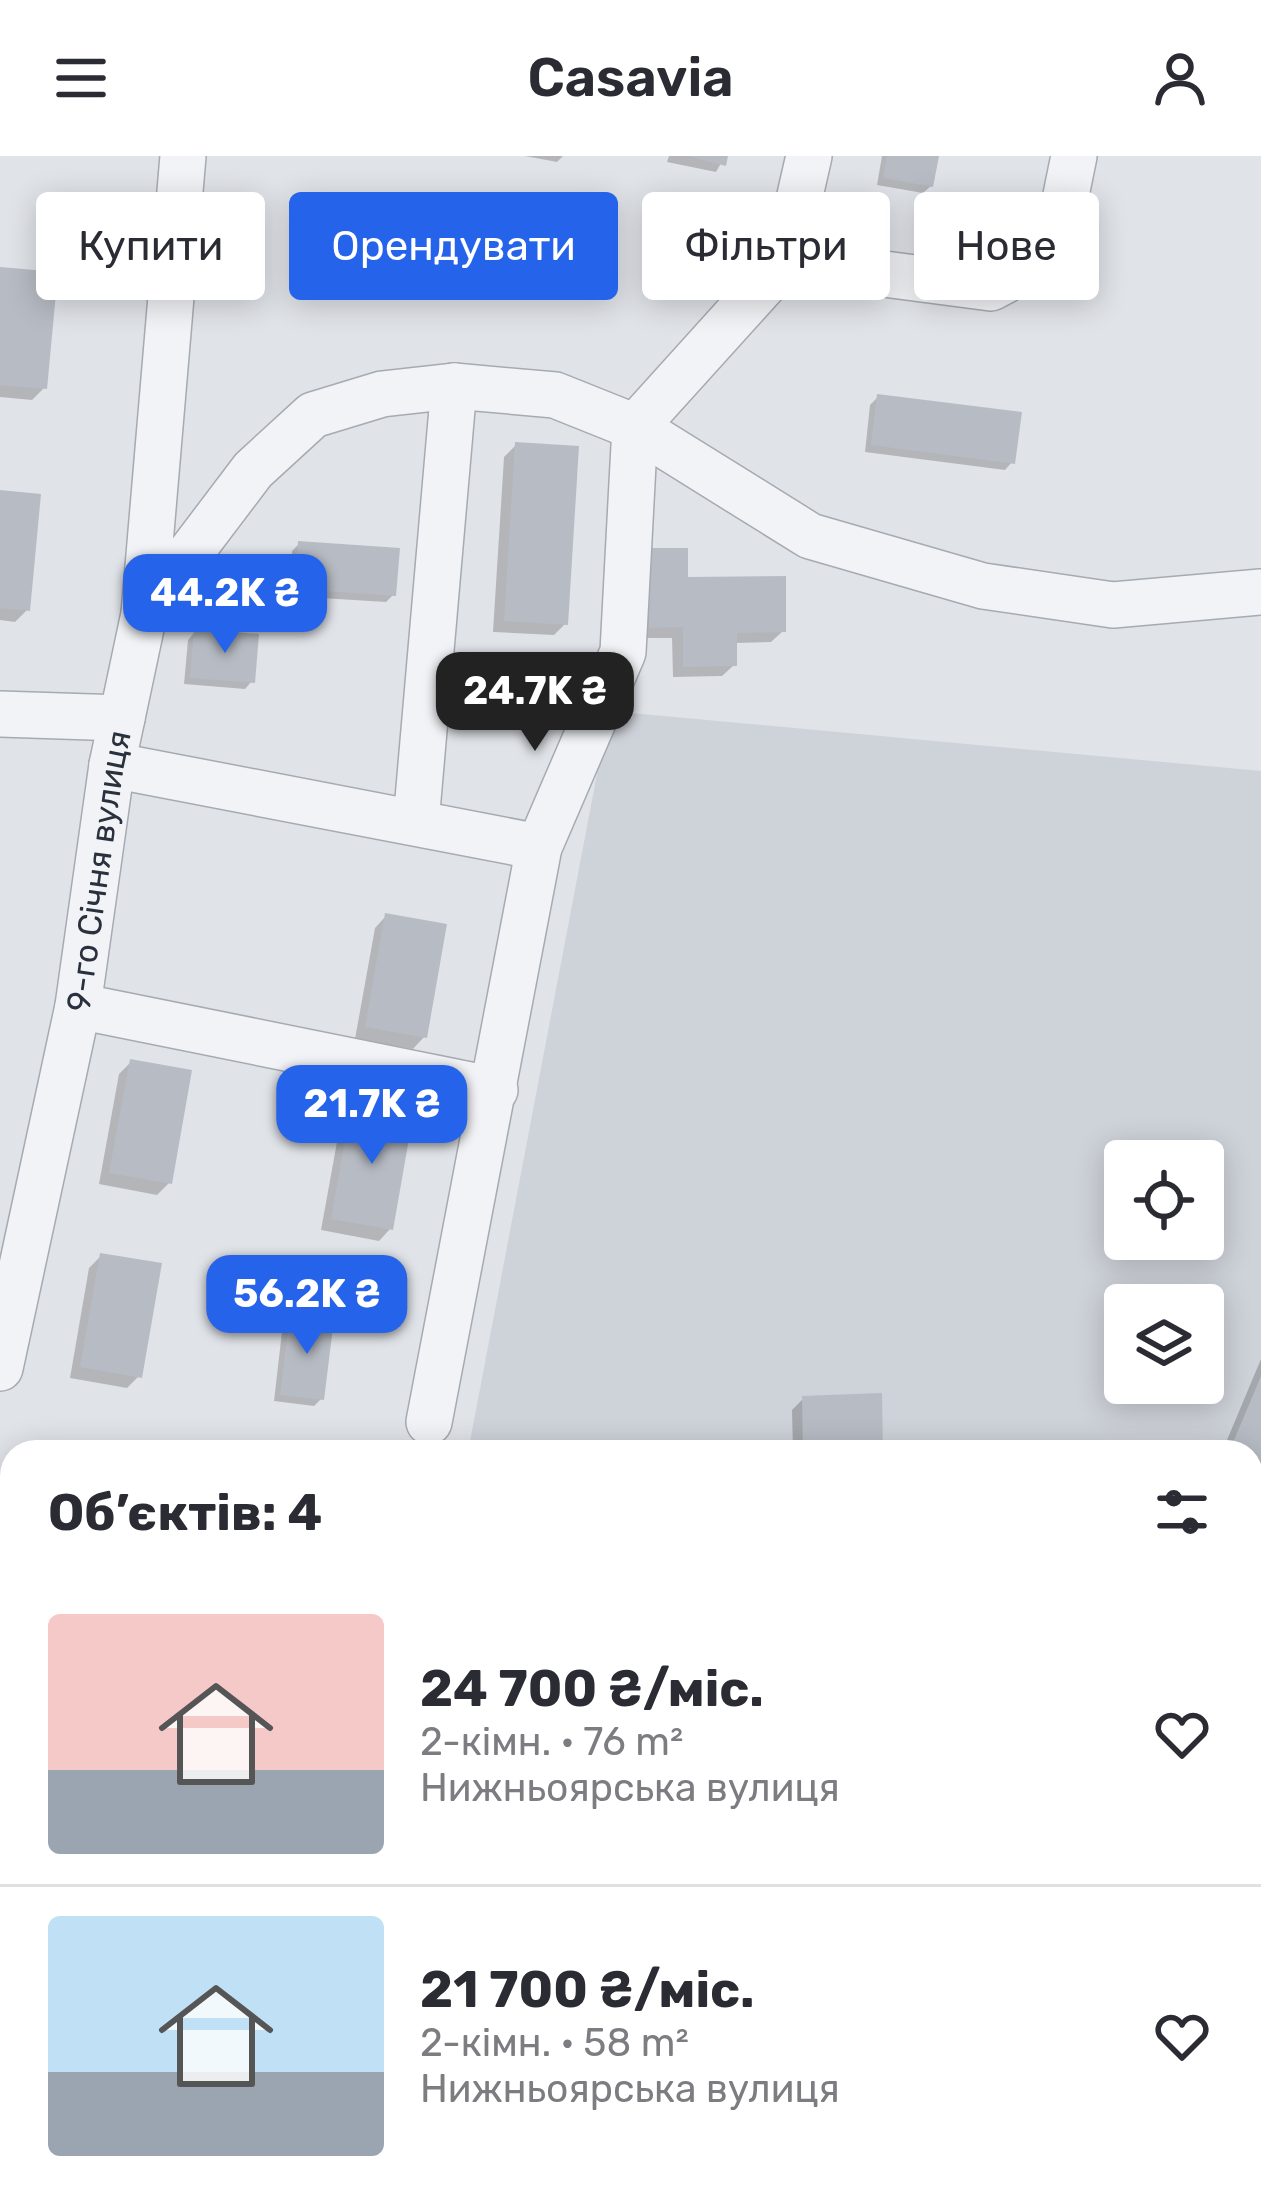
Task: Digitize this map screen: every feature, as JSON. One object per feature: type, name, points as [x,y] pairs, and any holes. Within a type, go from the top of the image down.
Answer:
[{"type":"street","name":"9-го Січня вулиця","points":[[0,1368],[78,1006],[112,765],[144,614],[183,156]]},
{"type":"street","points":[[801,192],[809,156]]},
{"type":"street","points":[[890,275],[992,288],[1054,254],[1074,156]]},
{"type":"street","points":[[429,1422],[539,847],[623,652],[635,427],[750,300]]},
{"type":"street","points":[[144,614],[253,470],[314,415],[382,394],[454,386],[555,395],[635,427],[810,536],[983,586],[1113,605],[1261,592]]},
{"type":"street","points":[[416,822],[454,386]]},
{"type":"street","points":[[0,714],[122,718]]},
{"type":"street","points":[[112,765],[539,847]]},
{"type":"street","points":[[78,1006],[495,1090]]},
{"type":"shaded area","points":[[609,711],[1261,771],[1261,1440],[470,1440]]},
{"type":"building","points":[[688,156],[728,156],[726,166]]},
{"type":"building","points":[[887,156],[939,156],[933,187],[883,178]]},
{"type":"building","points":[[0,267],[36,270],[36,300],[55,300],[47,389],[0,385]]},
{"type":"building","points":[[877,394],[1022,412],[1015,464],[871,445]]},
{"type":"building","points":[[515,442],[579,446],[568,625],[504,621]]},
{"type":"building","points":[[0,490],[41,494],[30,611],[0,608]]},
{"type":"building","points":[[298,541],[400,548],[396,596],[295,589]]},
{"type":"building","points":[[648,548],[688,548],[688,577],[786,576],[786,632],[737,633],[737,666],[683,667],[683,627],[649,628]]},
{"type":"building","points":[[194,629],[259,634],[255,683],[190,678]]},
{"type":"building","points":[[385,913],[447,924],[427,1038],[365,1027]]},
{"type":"building","points":[[130,1059],[192,1070],[172,1184],[109,1173]]},
{"type":"building","points":[[351,1105],[413,1116],[393,1230],[331,1219]]},
{"type":"building","points":[[100,1253],[162,1263],[142,1378],[80,1367]]},
{"type":"building","points":[[290,1313],[334,1319],[324,1400],[280,1395]]},
{"type":"building","points":[[1261,1376],[1261,1440],[1234,1440]]},
{"type":"building","points":[[882,1393],[883,1440],[803,1440],[802,1396]]}]
